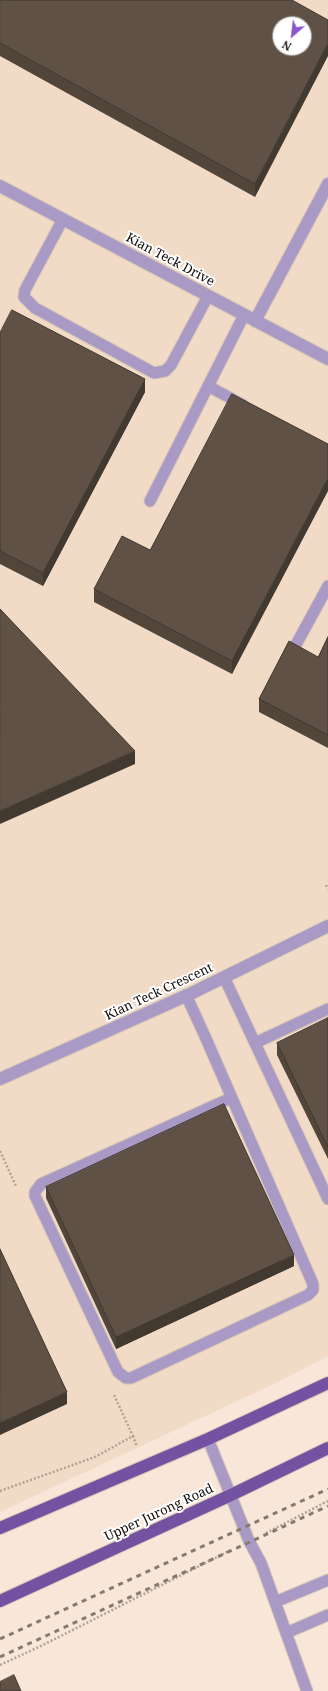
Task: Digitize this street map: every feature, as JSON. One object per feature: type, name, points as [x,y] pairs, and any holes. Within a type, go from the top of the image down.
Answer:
[{"type":"main road","points":[[0,1528],[208,1439],[328,1383]]},
{"type":"main road","name":"Upper Jurong Road","points":[[0,1601],[231,1495],[328,1448]]},
{"type":"street","points":[[255,321],[328,184]]},
{"type":"street","name":"Kian Teck Drive","points":[[0,186],[328,359]]},
{"type":"street","name":"Kian Teck Crescent","points":[[0,1078],[186,995],[328,926]]},
{"type":"lane","points":[[63,219],[25,290],[24,296],[35,308],[154,373],[165,372],[170,365],[208,296]]},
{"type":"lane","points":[[150,501],[244,315]]},
{"type":"lane","points":[[208,386],[251,409]]},
{"type":"lane","points":[[292,652],[328,586]]},
{"type":"lane","points":[[224,977],[328,1199]]},
{"type":"lane","points":[[186,995],[313,1284],[313,1290],[308,1296],[131,1378],[126,1378],[118,1372],[35,1196],[35,1192],[41,1184],[231,1098]]},
{"type":"lane","points":[[255,1043],[328,1009]]},
{"type":"lane","points":[[208,1439],[249,1541],[261,1563],[307,1691]]},
{"type":"lane","points":[[275,1602],[328,1580]]},
{"type":"lane","points":[[286,1632],[328,1615]]},
{"type":"path","points":[[326,885],[328,890]]},
{"type":"path","points":[[0,1491],[95,1457],[133,1436],[138,1450]]},
{"type":"path","points":[[0,1665],[43,1645],[328,1501]]},
{"type":"shaded area","points":[[0,0],[328,0],[328,1356],[278,1382],[0,1512]]},
{"type":"building","points":[[0,0],[292,0],[328,20],[328,43],[255,184],[0,43]]},
{"type":"building","points":[[12,310],[145,379],[43,573],[0,551],[0,333]]},
{"type":"building","points":[[232,394],[328,444],[328,478],[232,661],[94,589],[122,536],[150,550]]},
{"type":"building","points":[[0,609],[135,751],[0,811]]},
{"type":"building","points":[[328,637],[328,735],[259,699],[289,641],[318,657]]},
{"type":"building","points":[[328,1018],[328,1147],[277,1043]]},
{"type":"building","points":[[224,1104],[294,1255],[116,1337],[46,1187]]},
{"type":"building","points":[[0,1249],[67,1392],[0,1423]]},
{"type":"building","points":[[14,1675],[21,1691],[0,1691],[0,1682]]},
{"type":"railway","points":[[0,1639],[328,1489]]},
{"type":"railway","points":[[0,1657],[328,1506]]}]
